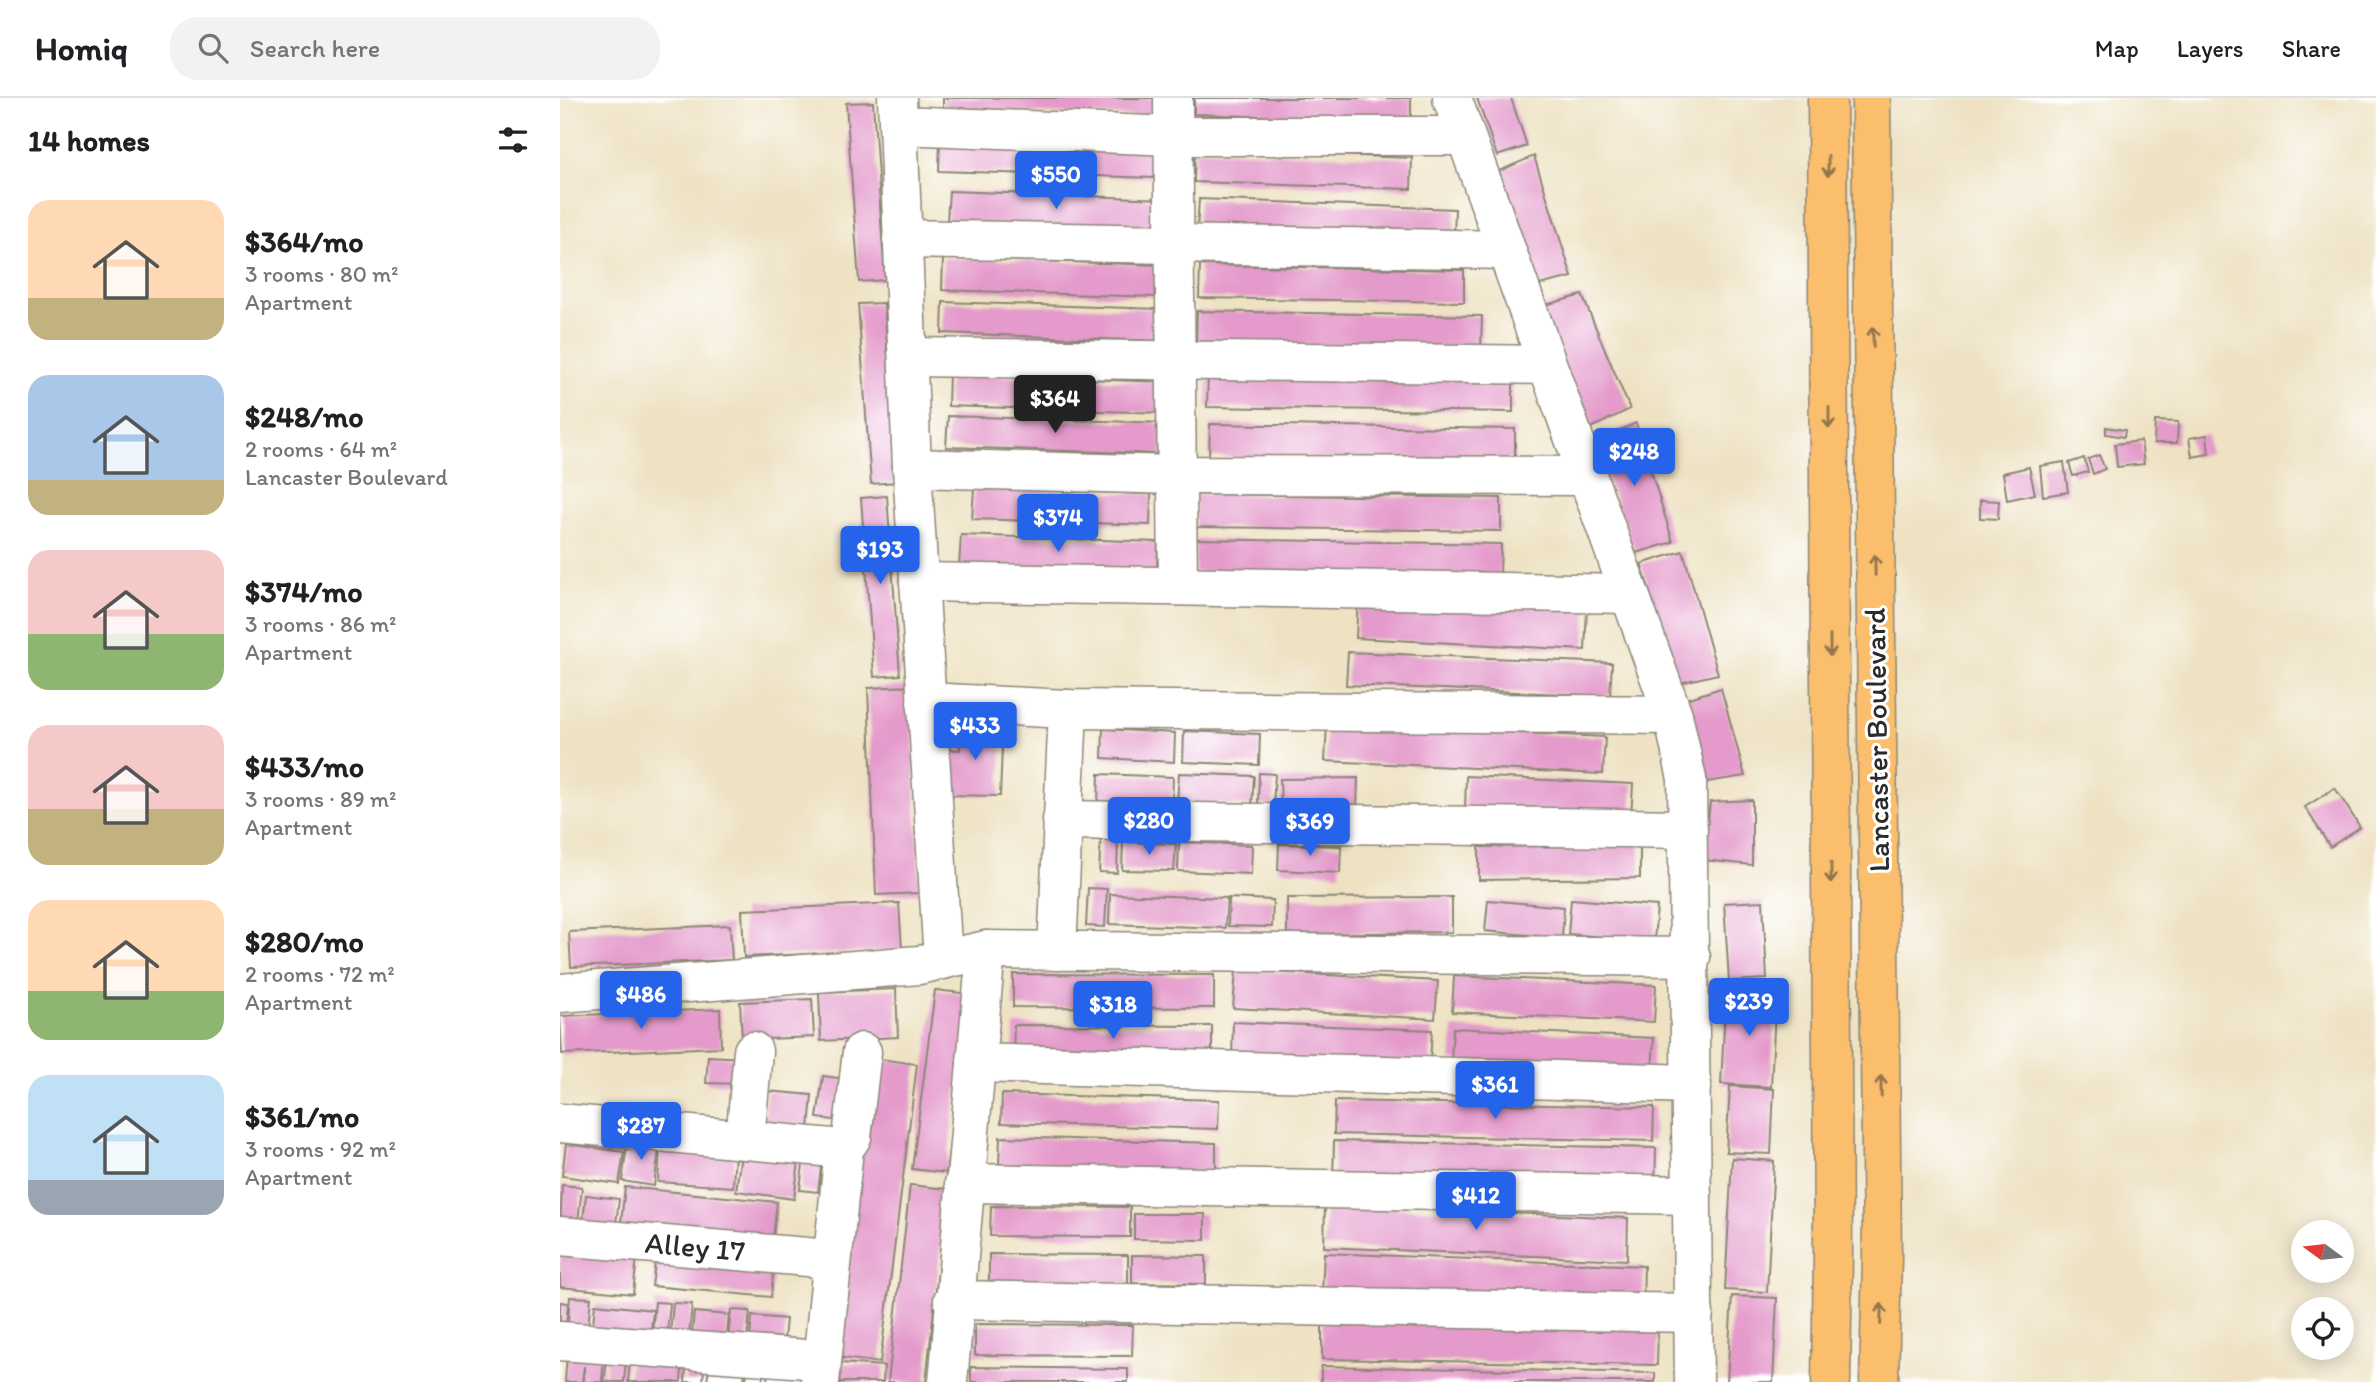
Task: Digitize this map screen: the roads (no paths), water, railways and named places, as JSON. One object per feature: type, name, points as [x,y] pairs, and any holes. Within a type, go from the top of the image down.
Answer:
[{"type":"main road","name":"Lancaster Boulevard","points":[[1827,98],[1833,1239],[1831,1382]]},
{"type":"main road","name":"Lancaster Boulevard","points":[[1871,98],[1882,1243],[1879,1382]]},
{"type":"street","points":[[1173,98],[1178,586]]},
{"type":"street","points":[[1452,98],[1672,715],[1687,779],[1694,1382]]},
{"type":"street","points":[[943,960],[912,468],[898,112],[1174,136],[1465,136]]},
{"type":"street","points":[[902,239],[1506,250]]},
{"type":"street","points":[[908,357],[1547,365]]},
{"type":"street","points":[[912,468],[1177,475],[1587,476]]},
{"type":"street","points":[[919,582],[1629,594]]},
{"type":"street","points":[[926,702],[1068,709],[1672,715]]},
{"type":"street","points":[[1057,951],[1068,709]]},
{"type":"street","points":[[1062,820],[1688,830]]},
{"type":"street","points":[[948,1382],[953,1300],[986,950]]},
{"type":"street","points":[[560,993],[919,965],[986,950],[1691,957]]},
{"type":"street","points":[[746,1140],[753,1051]]},
{"type":"street","points":[[560,1341],[820,1371],[844,1149],[852,1137],[862,1052]]},
{"type":"street","points":[[976,1063],[1692,1084]]},
{"type":"street","points":[[560,1123],[844,1149]]},
{"type":"street","points":[[964,1183],[1692,1195]]},
{"type":"street","name":"Alley 17","points":[[560,1236],[831,1259]]},
{"type":"street","points":[[953,1300],[1694,1313]]}]
